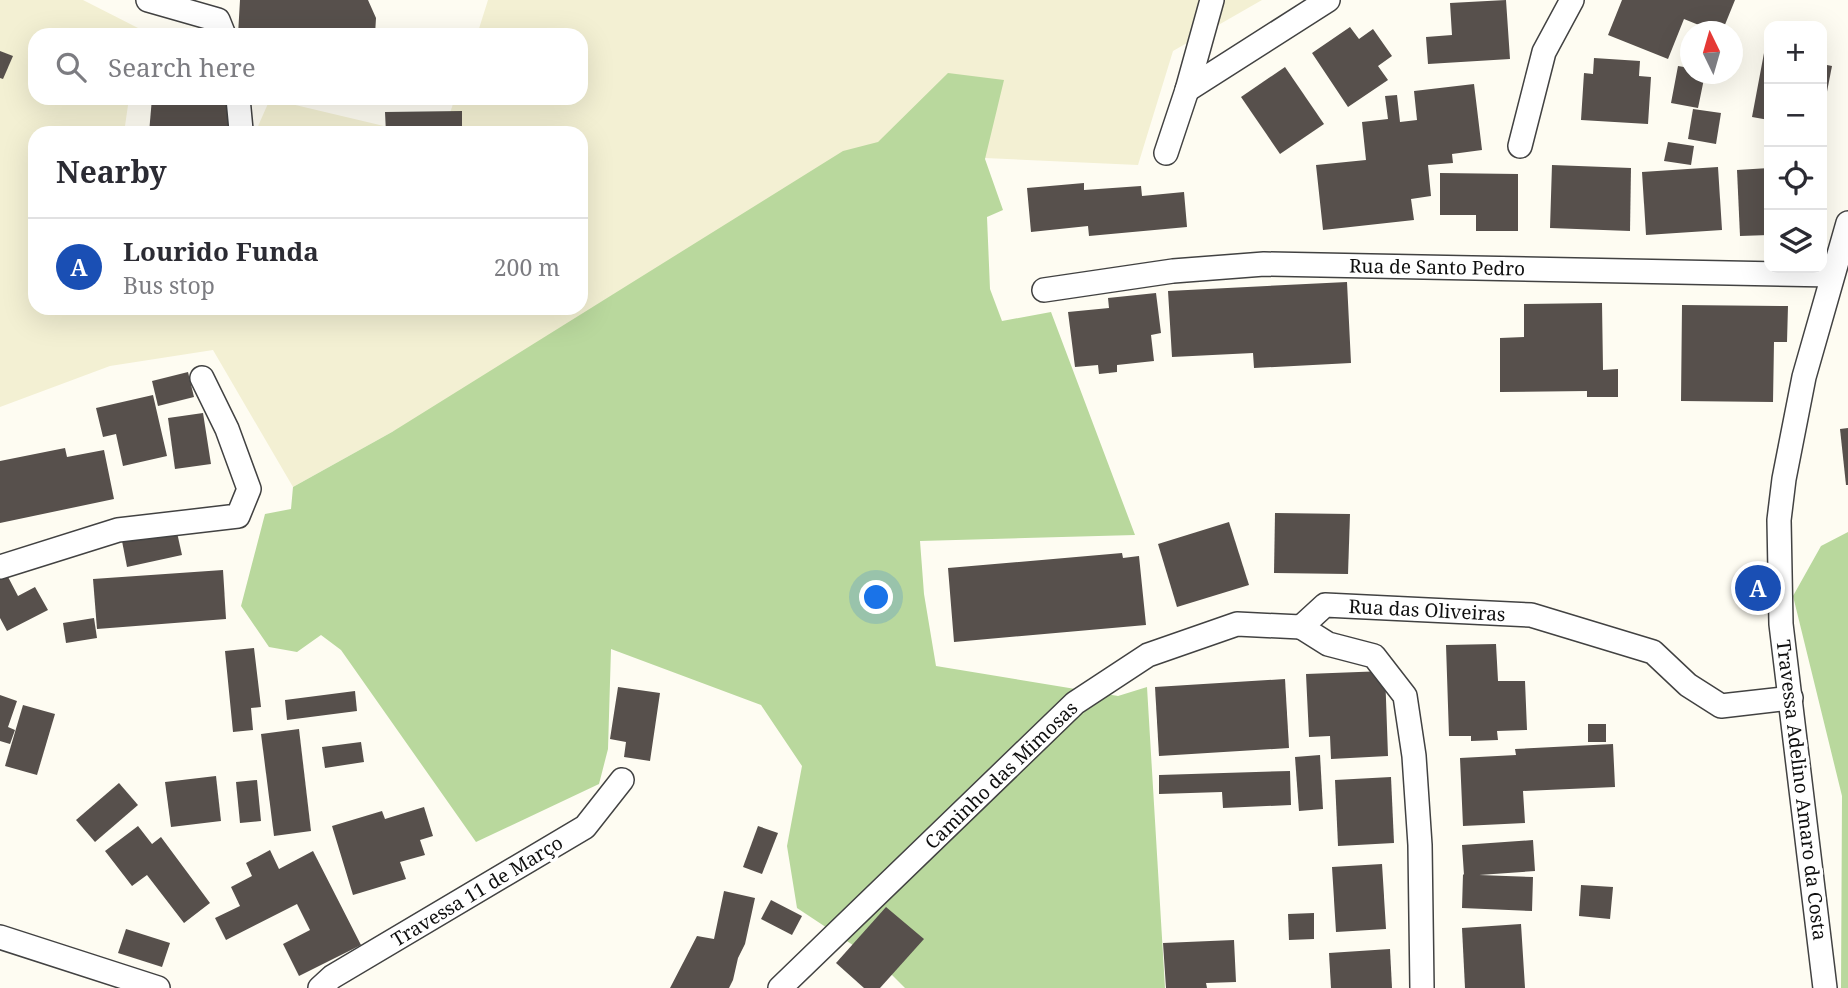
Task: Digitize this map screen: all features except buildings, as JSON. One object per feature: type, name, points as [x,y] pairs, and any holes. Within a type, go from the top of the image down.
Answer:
[{"type":"street","points":[[148,0],[218,20],[221,28]]},
{"type":"street","points":[[1166,153],[1212,0]]},
{"type":"street","points":[[1187,90],[1328,0]]},
{"type":"street","points":[[1520,146],[1544,52],[1572,0]]},
{"type":"street","points":[[239,105],[242,126]]},
{"type":"street","name":"Travessa Adelino Amaro da Costa","points":[[1825,988],[1781,624],[1779,520],[1784,479],[1804,377],[1848,223]]},
{"type":"street","name":"Rua de Santo Pedro","points":[[1044,290],[1173,271],[1264,264],[1832,275]]},
{"type":"street","points":[[0,567],[118,530],[238,516],[249,489],[227,429],[202,378]]},
{"type":"street","name":"Rua das Oliveiras","points":[[1301,627],[1325,606],[1531,615],[1653,652],[1688,685],[1721,706],[1791,698]]},
{"type":"street","name":"Caminho das Mimosas","points":[[780,988],[1075,703],[1148,655],[1237,624],[1301,627]]},
{"type":"street","points":[[1301,627],[1328,644],[1374,656],[1405,696],[1414,755],[1419,832],[1422,988]]},
{"type":"street","name":"Travessa 11 de Março","points":[[320,988],[332,977],[585,827],[622,780]]},
{"type":"street","points":[[0,937],[158,988]]},
{"type":"shaded area","points":[[0,0],[83,0],[138,28],[28,28],[28,105],[128,105],[125,126],[28,126],[28,315],[588,315],[588,126],[384,126],[450,113],[453,105],[588,105],[588,28],[479,28],[488,0],[1262,0],[1173,51],[1138,165],[985,158],[392,432],[293,487],[213,350],[110,366],[0,407]]},
{"type":"shaded area","points":[[267,105],[295,105],[384,126],[258,126]]},
{"type":"green space","points":[[948,73],[1004,80],[985,159],[1003,210],[987,217],[990,289],[1002,321],[1051,312],[1135,535],[920,541],[924,594],[936,666],[1118,696],[1147,687],[1165,988],[905,988],[880,963],[797,908],[787,846],[802,766],[761,705],[611,649],[608,749],[599,784],[476,842],[341,650],[321,635],[297,652],[269,647],[241,606],[265,514],[291,509],[293,487],[392,432],[580,315],[588,315],[588,310],[843,151],[878,142]]},
{"type":"green space","points":[[1848,532],[1848,988],[1841,988],[1842,796],[1793,596],[1821,546]]},
{"type":"place","name":"Lourido Funda","points":[[1758,588]]}]
